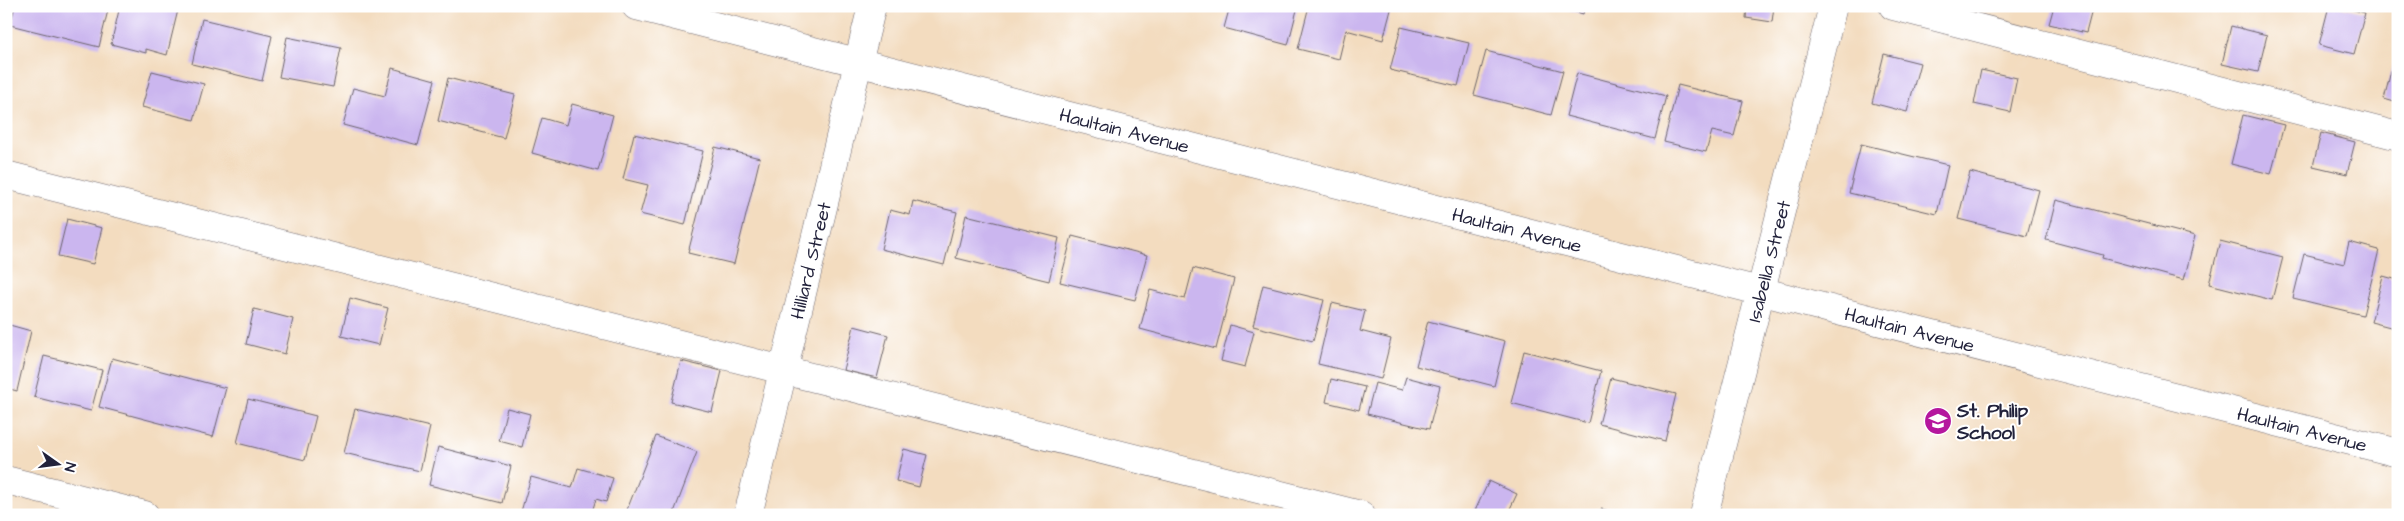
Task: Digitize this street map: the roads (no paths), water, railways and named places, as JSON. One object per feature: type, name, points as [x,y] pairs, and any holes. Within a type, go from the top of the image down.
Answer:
[{"type":"street","name":"Haultain Avenue","points":[[636,6],[2398,453]]},
{"type":"street","name":"Hilliard Street","points":[[748,515],[872,6]]},
{"type":"street","name":"Isabella Street","points":[[1704,515],[1833,6]]},
{"type":"street","points":[[1893,6],[2398,136]]},
{"type":"street","points":[[6,176],[1361,515]]},
{"type":"street","points":[[6,480],[145,515]]},
{"type":"place","name":"St. Philip School","points":[[1938,421]]}]
